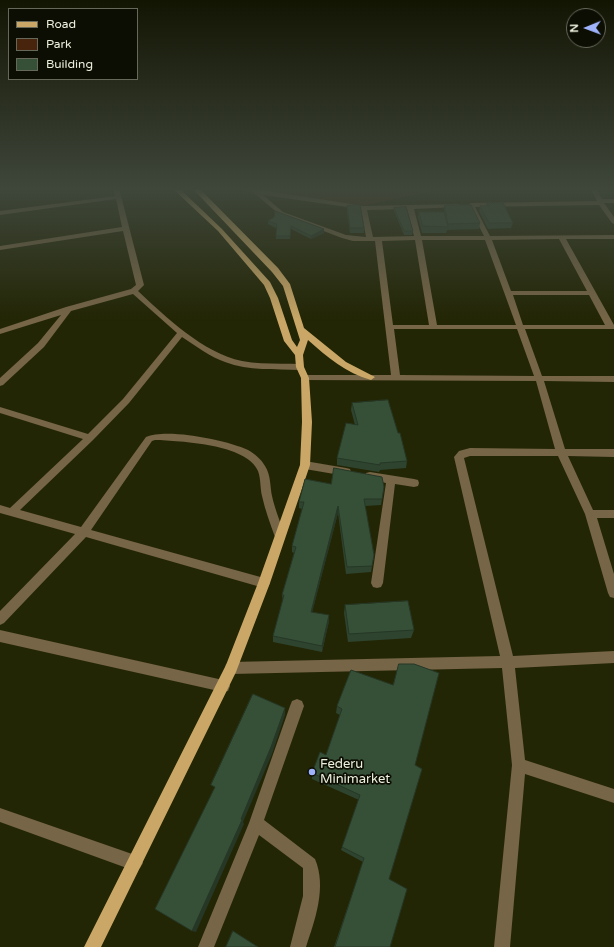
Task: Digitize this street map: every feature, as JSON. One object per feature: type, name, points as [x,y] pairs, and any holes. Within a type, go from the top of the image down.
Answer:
[{"type":"main road","points":[[222,232],[267,284],[274,298],[288,341],[301,367]]},
{"type":"main road","points":[[92,947],[231,668],[264,583],[305,465],[307,422],[301,367],[304,340],[302,330],[287,286],[276,270],[239,232]]},
{"type":"main road","points":[[302,330],[320,348],[357,373],[371,377]]},
{"type":"street","points":[[0,248],[104,232]]},
{"type":"street","points":[[0,332],[70,309],[134,291],[140,285],[126,232]]},
{"type":"street","points":[[333,232],[344,237],[374,239],[614,237]]},
{"type":"street","points":[[372,232],[389,327],[396,377]]},
{"type":"street","points":[[417,232],[433,326]]},
{"type":"street","points":[[485,232],[539,378],[561,452],[590,514],[614,593]]},
{"type":"street","points":[[561,237],[591,293],[612,327]]},
{"type":"street","points":[[134,291],[181,333],[225,359],[241,364],[301,367],[371,377],[614,379]]},
{"type":"street","points":[[508,293],[591,293]]},
{"type":"street","points":[[0,383],[40,345],[70,309]]},
{"type":"street","points":[[389,327],[612,327]]},
{"type":"street","points":[[12,512],[90,438],[131,395],[181,333]]},
{"type":"street","points":[[0,410],[90,438]]},
{"type":"street","points":[[0,620],[84,533],[149,439],[154,437],[227,446],[254,457],[262,468],[267,498],[280,537]]},
{"type":"street","points":[[502,947],[519,765],[508,662],[459,457],[462,454],[470,452],[614,453]]},
{"type":"street","points":[[305,465],[414,483]]},
{"type":"street","points":[[378,583],[391,480]]},
{"type":"street","points":[[0,509],[264,583]]},
{"type":"street","points":[[590,514],[614,514]]},
{"type":"street","points":[[0,636],[223,686]]},
{"type":"street","points":[[231,668],[508,662],[614,657]]},
{"type":"street","points":[[206,947],[256,823],[297,706]]},
{"type":"street","points":[[519,765],[614,796]]},
{"type":"street","points":[[0,815],[134,863]]},
{"type":"street","points":[[256,823],[310,864],[313,882],[310,906],[298,947]]},
{"type":"building","points":[[276,232],[290,232],[290,236],[276,236]]},
{"type":"building","points":[[303,232],[318,232],[311,236]]},
{"type":"building","points":[[388,400],[398,433],[400,433],[407,461],[380,463],[380,465],[337,458],[346,423],[358,425],[352,403]]},
{"type":"building","points":[[334,468],[382,477],[384,487],[382,499],[364,499],[374,555],[372,566],[347,567],[338,506],[311,612],[329,615],[322,646],[273,636],[284,595],[282,595],[296,547],[292,546],[304,502],[299,502],[305,479],[331,484]]},
{"type":"building","points":[[408,601],[414,630],[349,634],[345,605]]},
{"type":"building","points":[[399,664],[414,664],[439,673],[415,765],[422,769],[389,879],[407,889],[390,947],[335,947],[364,858],[342,847],[360,795],[312,773],[320,752],[326,755],[342,709],[337,706],[351,670],[393,685]]},
{"type":"building","points":[[253,694],[285,708],[271,747],[241,819],[242,820],[192,931],[155,909],[215,787],[211,785]]},
{"type":"building","points":[[233,931],[258,947],[226,947]]},
{"type":"place","name":"Federu Minimarket","points":[[312,772]]}]
